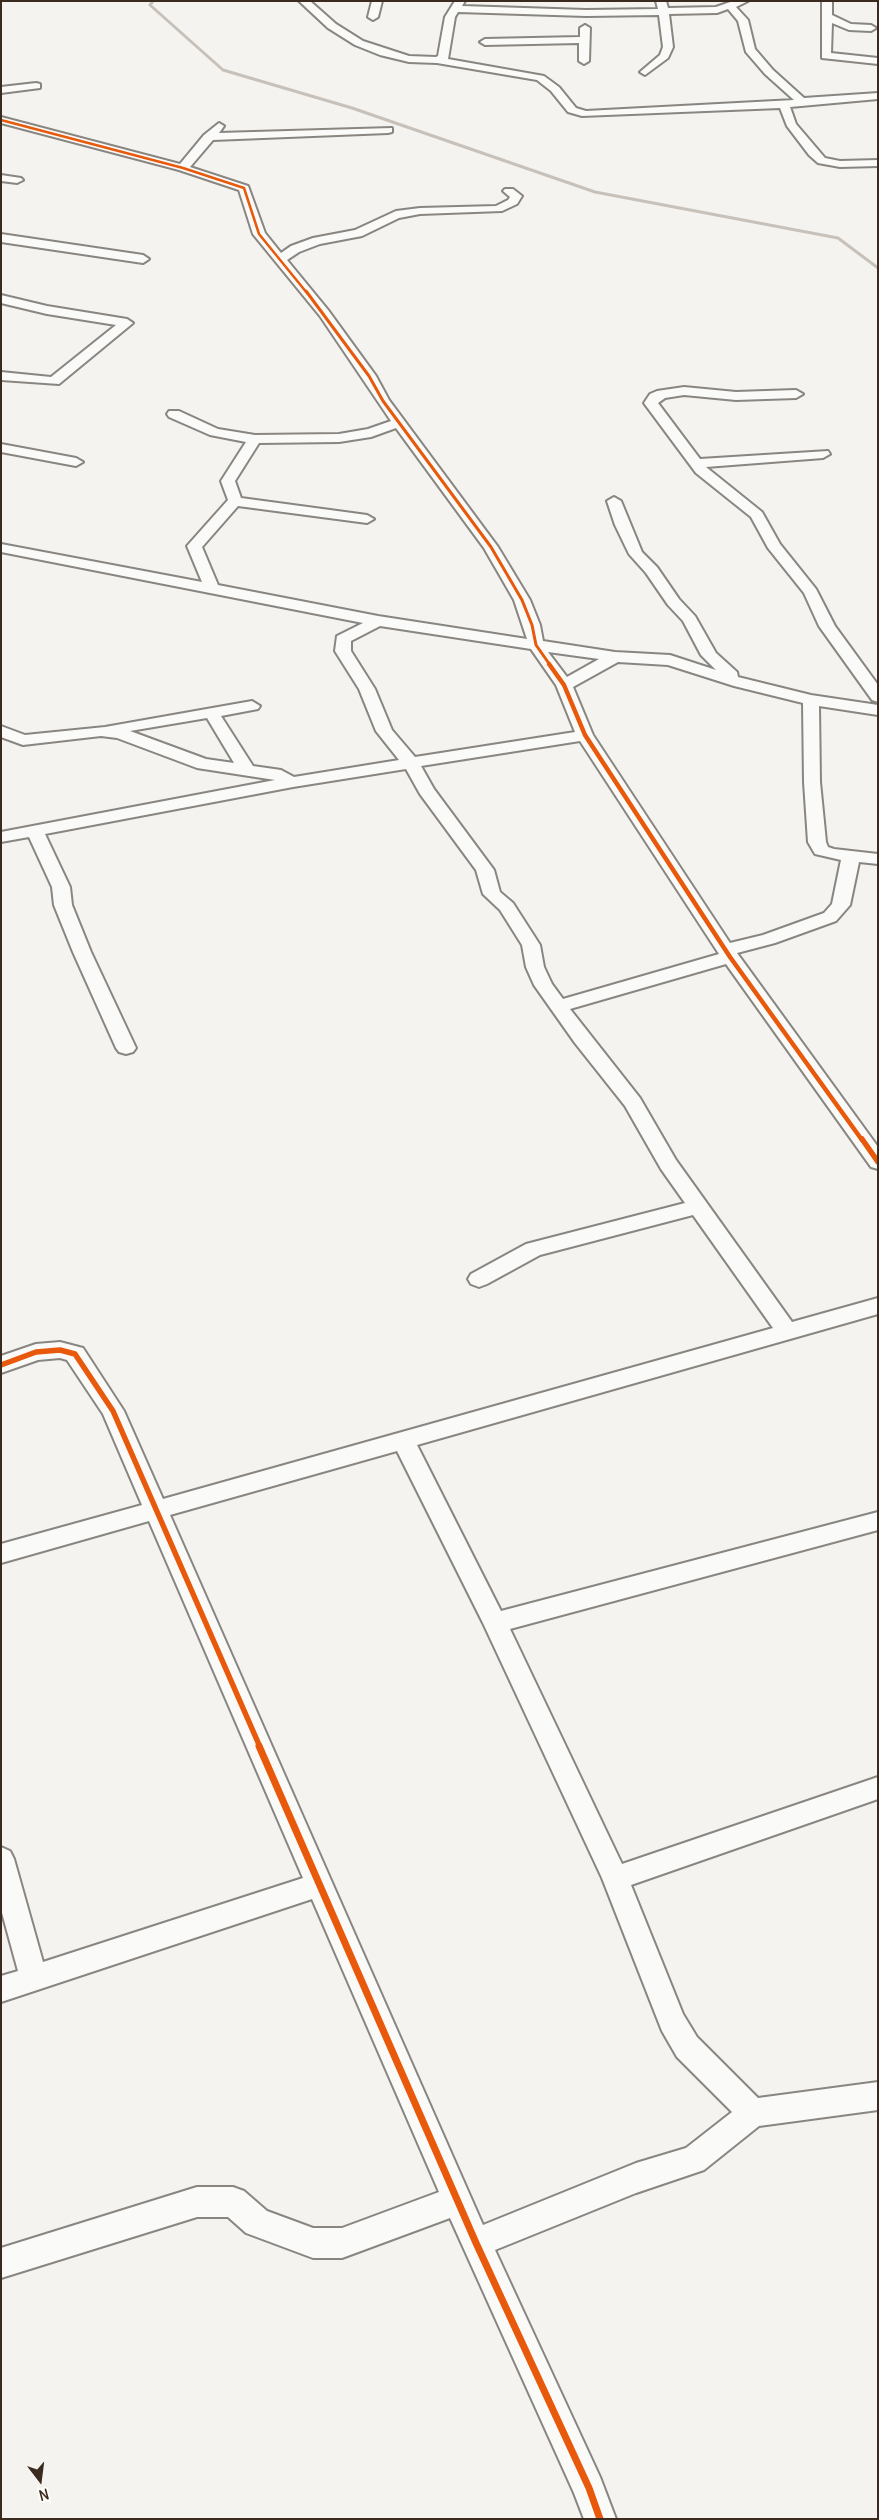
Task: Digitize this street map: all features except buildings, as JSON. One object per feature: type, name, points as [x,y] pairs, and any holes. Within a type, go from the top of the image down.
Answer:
[{"type":"street","points":[[304,1],[332,26],[359,43],[384,53],[408,59],[437,60],[510,71],[540,78],[577,113],[784,105],[801,101],[878,96]]},
{"type":"street","points":[[373,17],[377,1]]},
{"type":"street","points":[[437,60],[444,58],[450,17],[457,5],[586,13],[663,6],[718,10],[731,7],[742,1]]},
{"type":"street","points":[[827,1],[826,56],[878,60]]},
{"type":"street","points":[[645,72],[664,56],[668,46],[663,6]]},
{"type":"street","points":[[731,7],[743,20],[750,50],[801,101]]},
{"type":"street","points":[[584,61],[583,40],[586,13]]},
{"type":"street","points":[[827,17],[849,27],[875,29]]},
{"type":"street","points":[[485,42],[583,40]]},
{"type":"street","points":[[1,90],[36,86]]},
{"type":"street","points":[[784,105],[791,124],[813,154],[822,161],[840,164],[878,163]]},
{"type":"street","points":[[1,120],[183,168],[244,188],[259,234],[329,320],[399,422],[473,520],[504,568],[522,600],[532,624],[536,645],[564,685],[585,735],[728,953],[878,1162]]},
{"type":"street","points":[[183,168],[208,136],[221,124]]},
{"type":"street","points":[[208,136],[388,130]]},
{"type":"street","points":[[1,178],[17,180]]},
{"type":"street","points":[[280,259],[295,249],[317,241],[358,233],[396,215],[420,211],[498,209],[513,202],[516,196],[508,191]]},
{"type":"street","points":[[1,238],[143,259]]},
{"type":"street","points":[[1,299],[46,310],[127,323],[54,381],[1,376]]},
{"type":"street","points":[[796,394],[736,396],[684,391],[655,397],[651,402],[684,450],[701,470],[757,515],[773,545],[811,592],[827,626],[878,696]]},
{"type":"street","points":[[174,414],[214,432],[256,439],[339,438],[371,433],[399,422]]},
{"type":"street","points":[[235,501],[228,481],[256,439]]},
{"type":"street","points":[[1,448],[76,462]]},
{"type":"street","points":[[697,463],[823,454]]},
{"type":"street","points":[[235,501],[367,519]]},
{"type":"street","points":[[212,589],[194,546],[235,501]]},
{"type":"street","points":[[614,501],[622,525],[636,554],[652,570],[673,602],[690,619],[709,655],[740,683]]},
{"type":"street","points":[[1,548],[378,621],[615,658],[670,660],[740,683],[811,700],[878,710]]},
{"type":"street","points":[[378,621],[343,638],[343,651],[353,670],[367,689],[384,731],[410,762],[426,790],[485,870],[492,894],[507,907],[521,927],[531,945],[536,967],[543,985],[633,1103],[668,1164],[787,1332]]},
{"type":"street","points":[[564,685],[615,658]]},
{"type":"street","points":[[811,700],[812,782],[817,842],[822,850],[830,854],[878,859]]},
{"type":"street","points":[[1,745],[23,740],[101,731],[212,714],[252,706]]},
{"type":"street","points":[[212,714],[247,770]]},
{"type":"street","points":[[1,731],[23,740]]},
{"type":"street","points":[[101,731],[120,732],[203,764],[275,774],[293,782]]},
{"type":"street","points":[[1,837],[293,782],[585,735]]},
{"type":"street","points":[[34,830],[61,888],[63,905],[82,952],[126,1048]]},
{"type":"street","points":[[559,1006],[728,953],[830,917],[841,905],[851,857]]},
{"type":"street","points":[[479,1279],[533,1249],[699,1206]]},
{"type":"street","points":[[1,1554],[154,1509],[878,1306]]},
{"type":"street","points":[[1,1365],[36,1352],[60,1350],[75,1354],[113,1411],[154,1509],[476,2242],[589,2488],[600,2519]]},
{"type":"street","points":[[403,1439],[495,1623],[615,1878],[672,2022],[682,2039],[703,2064],[753,2113]]},
{"type":"street","points":[[495,1623],[878,1521]]},
{"type":"street","points":[[615,1878],[878,1788]]},
{"type":"street","points":[[1,1860],[34,1979]]},
{"type":"street","points":[[1,1989],[319,1885]]},
{"type":"street","points":[[476,2242],[636,2178],[694,2160],[753,2113],[878,2096]]},
{"type":"street","points":[[1,2263],[197,2202],[233,2202],[257,2222],[312,2243],[342,2243],[458,2200]]},
{"type":"waterway","points":[[153,1],[150,5],[223,70],[352,108],[595,192],[838,238],[878,268]]},
{"type":"cycle path","points":[[1,120],[183,168],[244,188],[259,234],[324,313],[369,376],[383,401],[491,547],[522,600],[532,625],[536,645],[564,685],[585,735],[730,957],[878,1162]]},
{"type":"cycle path","points":[[1,1365],[36,1352],[60,1350],[75,1354],[113,1411],[476,2243],[589,2488],[600,2519]]}]
